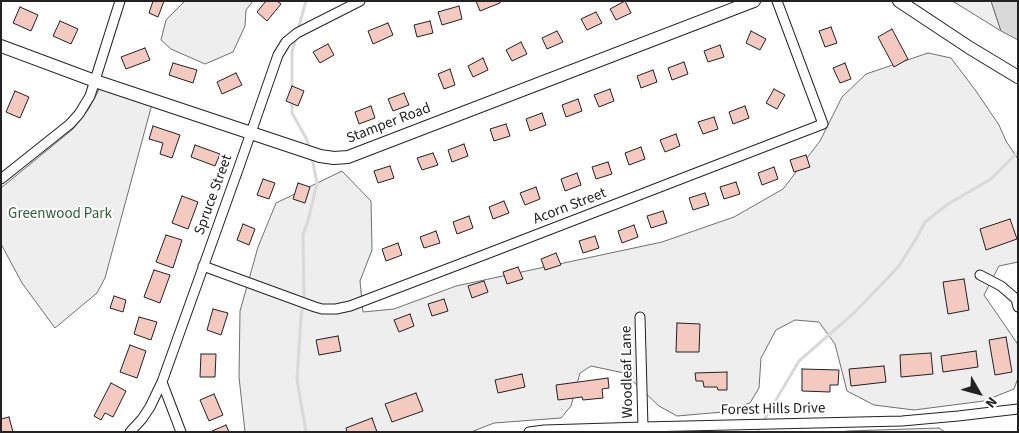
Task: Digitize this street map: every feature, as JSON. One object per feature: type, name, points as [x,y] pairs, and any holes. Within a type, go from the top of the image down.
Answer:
[{"type":"street","points":[[1,180],[70,124],[79,114],[95,81],[120,1]]},
{"type":"street","name":"Spruce Street","points":[[130,432],[150,407],[162,382],[278,55],[286,42],[303,29],[360,1]]},
{"type":"street","name":"Stamper Road","points":[[1,46],[95,81],[320,156],[334,158],[348,157],[754,1]]},
{"type":"street","name":"Acorn Street","points":[[203,266],[315,308],[329,309],[350,306],[823,124],[778,1]]},
{"type":"street","points":[[899,1],[1018,78]]},
{"type":"street","points":[[980,275],[1001,286],[1016,299],[1018,307]]},
{"type":"street","name":"Woodleaf Lane","points":[[640,317],[643,427]]},
{"type":"street","points":[[162,382],[181,432]]},
{"type":"street","name":"Forest Hills Drive","points":[[529,432],[544,430],[902,420],[1018,409]]},
{"type":"green space","points":[[185,1],[253,1],[246,10],[245,26],[233,52],[205,64],[171,49],[161,40],[166,20]]},
{"type":"green space","points":[[952,1],[991,1],[1001,31],[959,5]]},
{"type":"green space","points":[[928,53],[951,58],[999,125],[1006,141],[1018,159],[1018,262],[999,266],[984,295],[1018,346],[1018,378],[1014,389],[984,401],[914,410],[874,405],[847,391],[835,344],[819,322],[795,320],[776,330],[761,358],[759,388],[750,403],[723,412],[677,416],[659,406],[624,373],[591,366],[580,373],[571,406],[561,418],[494,423],[471,432],[245,432],[239,377],[240,311],[258,247],[276,203],[342,171],[371,201],[372,250],[360,281],[363,312],[394,309],[456,286],[662,242],[734,217],[783,189],[820,141],[842,97],[866,74]]},
{"type":"green space","name":"Greenwood Park","points":[[100,88],[152,104],[105,278],[97,293],[55,328],[22,283],[1,244],[1,188],[73,129],[88,110]]},
{"type":"green space","points":[[939,428],[945,432],[840,432],[848,431]]},
{"type":"shaded area","points":[[991,1],[1018,1],[1018,40],[1001,31]]},
{"type":"building","points":[[153,1],[164,1],[158,17],[149,13]]},
{"type":"building","points":[[266,1],[277,1],[281,4],[267,21],[257,12]]},
{"type":"building","points":[[476,1],[500,1],[500,3],[480,11]]},
{"type":"building","points":[[625,1],[631,13],[616,20],[610,9]]},
{"type":"building","points":[[459,6],[462,19],[442,25],[438,12]]},
{"type":"building","points":[[20,7],[38,15],[31,31],[13,23]]},
{"type":"building","points":[[596,12],[602,23],[587,30],[581,19]]},
{"type":"building","points":[[60,21],[78,29],[71,44],[53,36]]},
{"type":"building","points":[[430,21],[433,33],[417,37],[414,25]]},
{"type":"building","points":[[388,23],[393,35],[373,44],[368,31]]},
{"type":"building","points":[[831,27],[837,43],[825,47],[819,31]]},
{"type":"building","points":[[892,29],[908,59],[894,67],[878,37]]},
{"type":"building","points":[[557,31],[563,42],[547,49],[542,38]]},
{"type":"building","points":[[751,31],[766,39],[760,50],[746,43]]},
{"type":"building","points":[[521,42],[527,54],[512,61],[506,50]]},
{"type":"building","points":[[328,44],[334,55],[320,63],[313,52]]},
{"type":"building","points":[[720,45],[724,57],[708,62],[704,51]]},
{"type":"building","points":[[145,48],[150,60],[126,69],[121,57]]},
{"type":"building","points":[[483,58],[488,70],[473,77],[468,66]]},
{"type":"building","points":[[684,62],[688,74],[672,80],[668,68]]},
{"type":"building","points":[[173,63],[197,70],[193,83],[169,75]]},
{"type":"building","points":[[845,63],[851,79],[840,83],[833,68]]},
{"type":"building","points":[[450,69],[455,85],[444,89],[438,74]]},
{"type":"building","points":[[653,70],[657,82],[641,88],[637,76]]},
{"type":"building","points":[[236,73],[242,85],[222,94],[217,82]]},
{"type":"building","points":[[292,86],[304,91],[298,106],[286,101]]},
{"type":"building","points":[[610,89],[614,101],[599,107],[594,95]]},
{"type":"building","points":[[774,89],[785,95],[777,109],[766,103]]},
{"type":"building","points":[[15,91],[29,97],[20,118],[6,112]]},
{"type":"building","points":[[404,93],[409,105],[393,111],[388,99]]},
{"type":"building","points":[[578,99],[582,111],[566,117],[562,105]]},
{"type":"building","points":[[371,106],[375,118],[359,124],[355,112]]},
{"type":"building","points":[[745,106],[749,118],[733,124],[729,112]]},
{"type":"building","points":[[542,113],[546,125],[530,131],[526,119]]},
{"type":"building","points":[[714,117],[718,129],[703,134],[698,122]]},
{"type":"building","points":[[506,124],[510,136],[494,141],[490,129]]},
{"type":"building","points":[[153,126],[180,135],[172,158],[160,154],[163,143],[149,139]]},
{"type":"building","points":[[676,134],[680,146],[665,152],[660,140]]},
{"type":"building","points":[[464,144],[468,156],[452,162],[448,150]]},
{"type":"building","points":[[195,145],[220,154],[215,166],[191,157]]},
{"type":"building","points":[[641,147],[645,159],[629,165],[625,153]]},
{"type":"building","points":[[433,153],[438,165],[422,170],[417,158]]},
{"type":"building","points":[[806,155],[810,167],[794,172],[790,160]]},
{"type":"building","points":[[608,162],[612,174],[596,179],[592,167]]},
{"type":"building","points":[[390,166],[394,178],[378,183],[374,171]]},
{"type":"building","points":[[774,167],[778,179],[762,185],[758,173]]},
{"type":"building","points":[[577,173],[581,185],[565,191],[561,179]]},
{"type":"building","points":[[263,179],[275,183],[269,199],[257,195]]},
{"type":"building","points":[[736,182],[740,194],[724,199],[720,187]]},
{"type":"building","points":[[298,183],[310,187],[305,203],[293,199]]},
{"type":"building","points":[[536,187],[540,199],[525,205],[520,193]]},
{"type":"building","points":[[705,193],[709,205],[693,210],[689,198]]},
{"type":"building","points":[[182,196],[198,202],[188,229],[172,223]]},
{"type":"building","points":[[504,201],[509,213],[493,219],[489,207]]},
{"type":"building","points":[[663,211],[667,223],[651,228],[647,216]]},
{"type":"building","points":[[469,216],[473,228],[457,234],[453,222]]},
{"type":"building","points":[[1010,219],[1017,239],[986,250],[980,229]]},
{"type":"building","points":[[243,224],[255,229],[249,245],[237,240]]},
{"type":"building","points":[[634,225],[638,237],[622,243],[618,231]]},
{"type":"building","points":[[436,231],[440,243],[424,248],[420,237]]},
{"type":"building","points":[[166,235],[182,240],[173,268],[156,262]]},
{"type":"building","points":[[595,236],[599,248],[583,253],[579,241]]},
{"type":"building","points":[[398,243],[402,255],[386,261],[382,249]]},
{"type":"building","points":[[556,253],[561,265],[545,270],[541,259]]},
{"type":"building","points":[[518,267],[523,279],[507,284],[503,272]]},
{"type":"building","points":[[154,270],[170,275],[160,303],[144,297]]},
{"type":"building","points":[[964,279],[969,310],[948,314],[943,282]]},
{"type":"building","points":[[484,281],[488,292],[472,298],[468,286]]},
{"type":"building","points":[[114,296],[126,300],[123,312],[110,308]]},
{"type":"building","points":[[444,299],[448,311],[432,316],[428,304]]},
{"type":"building","points":[[213,309],[228,313],[221,335],[207,330]]},
{"type":"building","points":[[410,314],[414,326],[399,332],[394,320]]},
{"type":"building","points":[[139,317],[157,322],[151,340],[134,334]]},
{"type":"building","points":[[677,323],[700,324],[699,352],[676,352]]},
{"type":"building","points":[[338,336],[341,351],[319,355],[316,340]]},
{"type":"building","points":[[1006,337],[1012,372],[995,375],[989,340]]},
{"type":"building","points":[[130,345],[146,351],[137,378],[120,372]]},
{"type":"building","points":[[976,351],[978,367],[943,372],[941,356]]},
{"type":"building","points":[[931,353],[933,374],[901,377],[900,355]]},
{"type":"building","points":[[201,354],[216,354],[215,377],[200,377]]},
{"type":"building","points":[[884,366],[886,382],[851,386],[849,369]]},
{"type":"building","points":[[802,369],[839,370],[838,385],[830,385],[830,392],[802,391]]},
{"type":"building","points":[[727,372],[727,390],[718,390],[717,387],[704,387],[703,381],[696,381],[695,373]]},
{"type":"building","points":[[522,374],[525,387],[498,393],[495,380]]},
{"type":"building","points":[[608,378],[609,388],[602,389],[603,398],[583,400],[582,397],[558,400],[556,385]]},
{"type":"building","points":[[111,383],[126,391],[113,417],[105,413],[101,420],[94,416]]},
{"type":"building","points":[[416,393],[423,411],[392,422],[385,404]]},
{"type":"building","points":[[214,394],[223,415],[209,421],[200,400]]},
{"type":"building","points":[[9,417],[13,432],[1,432],[1,419]]},
{"type":"building","points":[[372,418],[377,432],[347,432],[346,428]]},
{"type":"building","points":[[226,425],[229,432],[212,432],[212,431]]},
{"type":"waterway","points":[[298,30],[306,1]]},
{"type":"waterway","points":[[292,89],[292,52],[296,38]]},
{"type":"waterway","points":[[292,100],[292,113],[310,149]]},
{"type":"waterway","points":[[757,432],[799,361],[855,312],[899,266],[925,222],[948,204],[991,179],[1018,152]]},
{"type":"waterway","points":[[306,432],[297,380],[304,298],[303,235],[317,183],[312,158]]}]
